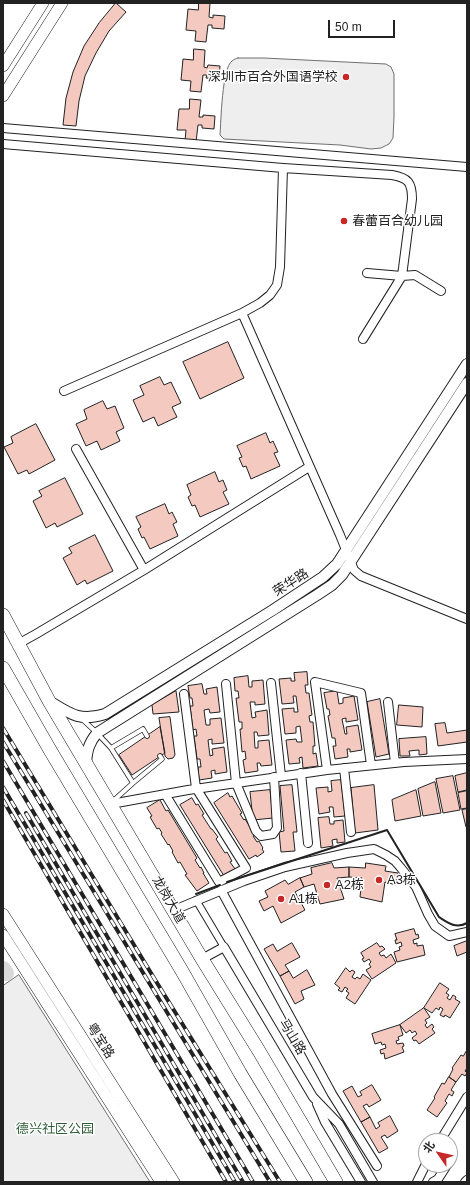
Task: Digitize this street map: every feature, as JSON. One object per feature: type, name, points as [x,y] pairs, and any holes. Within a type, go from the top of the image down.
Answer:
[{"type":"highway","name":"龙岗大道","points":[[3,615],[49,701],[336,1182]]},
{"type":"highway","name":"龙岗大道","points":[[3,668],[50,750],[182,971],[240,1073],[306,1182]]},
{"type":"main road","points":[[3,66],[43,3]]},
{"type":"main road","points":[[3,96],[62,3]]},
{"type":"main road","name":"粤宝路","points":[[3,914],[174,1182]]},
{"type":"main road","name":"粤宝路","points":[[3,935],[161,1182]]},
{"type":"street","points":[[3,128],[467,167]]},
{"type":"street","points":[[3,144],[283,168],[392,175],[407,180],[412,191],[412,199],[402,276],[363,339]]},
{"type":"street","points":[[64,392],[242,313],[260,303],[270,295],[277,285],[280,267],[283,168]]},
{"type":"street","points":[[367,273],[402,276],[414,275],[441,291]]},
{"type":"street","points":[[242,313],[354,570],[361,576],[467,619]]},
{"type":"street","name":"荣华路","points":[[80,718],[96,717],[105,714],[323,577],[337,564],[467,364]]},
{"type":"street","name":"荣华路","points":[[86,763],[87,750],[97,733],[332,585],[342,575],[351,562],[467,383]]},
{"type":"street","points":[[76,449],[144,570]]},
{"type":"street","points":[[18,644],[144,570],[309,467]]},
{"type":"street","points":[[327,770],[316,682],[361,693],[371,765]]},
{"type":"street","points":[[226,684],[236,783],[256,831],[261,836],[273,834],[277,828],[278,777],[271,683]]},
{"type":"street","points":[[165,794],[219,882],[246,868],[196,788],[184,694]]},
{"type":"street","points":[[49,701],[80,718]]},
{"type":"street","points":[[388,702],[395,763]]},
{"type":"street","points":[[111,804],[196,788],[301,773],[371,765],[467,759]]},
{"type":"street","points":[[344,768],[351,832]]},
{"type":"street","points":[[301,773],[308,843]]},
{"type":"street","points":[[174,910],[221,890],[284,867],[347,853],[374,849],[386,854],[401,868],[416,887],[435,926],[449,936],[467,932]]},
{"type":"street","points":[[221,890],[332,1094],[376,1166]]},
{"type":"street","name":"马山路","points":[[196,900],[313,1097],[339,1124],[373,1182]]},
{"type":"street","points":[[202,959],[224,947]]},
{"type":"street","points":[[313,1097],[325,1122],[361,1182]]},
{"type":"street","points":[[445,1133],[467,1097]]},
{"type":"street","points":[[417,1182],[422,1173]]},
{"type":"street","points":[[433,1182],[438,1179],[442,1173]]},
{"type":"lane","points":[[80,718],[111,748],[133,783]]},
{"type":"lane","points":[[111,748],[143,729],[147,736]]},
{"type":"lane","points":[[111,804],[162,759],[160,756]]},
{"type":"green space","points":[[238,58],[386,64],[391,67],[394,74],[393,138],[389,144],[381,148],[371,149],[340,145],[224,139],[220,135],[224,84],[229,66],[233,60]]},
{"type":"green space","name":"德兴社区公园","points":[[19,975],[150,1182],[3,1182],[3,986]]},
{"type":"building","points":[[116,3],[126,12],[109,31],[85,76],[79,101],[76,126],[63,125],[66,98],[73,72],[84,46],[99,23]]},
{"type":"building","points":[[199,3],[210,3],[209,17],[213,18],[213,15],[225,16],[224,29],[212,28],[212,25],[208,25],[206,42],[195,41],[196,31],[186,30],[188,9],[198,10]]},
{"type":"building","points":[[194,49],[205,50],[204,67],[207,68],[208,65],[220,66],[219,79],[206,78],[207,75],[203,75],[201,92],[190,91],[191,81],[181,80],[183,59],[193,60]]},
{"type":"building","points":[[190,99],[201,100],[199,117],[203,117],[203,115],[215,116],[214,129],[202,128],[202,125],[198,125],[196,142],[185,141],[186,130],[177,130],[179,109],[189,109]]},
{"type":"building","points":[[228,342],[244,378],[200,399],[183,362]]},
{"type":"building","points":[[160,377],[164,385],[171,382],[181,403],[172,407],[177,417],[158,426],[154,417],[143,422],[133,400],[144,395],[140,386]]},
{"type":"building","points":[[103,401],[107,409],[115,406],[124,428],[116,432],[120,441],[101,450],[97,441],[86,446],[76,424],[87,419],[84,410]]},
{"type":"building","points":[[36,424],[55,460],[29,474],[27,470],[18,474],[4,447],[13,443],[11,437]]},
{"type":"building","points":[[266,433],[270,443],[273,441],[278,452],[274,453],[280,466],[251,479],[246,466],[243,467],[239,458],[242,457],[237,446]]},
{"type":"building","points":[[215,472],[219,482],[223,480],[227,490],[223,492],[229,504],[200,517],[195,505],[192,506],[188,497],[191,495],[187,485]]},
{"type":"building","points":[[65,478],[83,514],[57,527],[55,523],[46,528],[33,501],[42,496],[39,491]]},
{"type":"building","points":[[165,504],[169,514],[172,512],[177,522],[173,524],[178,536],[150,549],[144,537],[142,538],[138,529],[141,527],[136,517]]},
{"type":"building","points":[[95,535],[113,571],[87,584],[85,580],[77,585],[63,558],[72,553],[69,548]]},
{"type":"building","points":[[307,672],[308,685],[305,685],[306,693],[309,693],[312,715],[309,716],[310,722],[313,722],[315,746],[313,746],[313,754],[316,753],[318,766],[303,768],[302,757],[299,758],[300,763],[289,764],[286,740],[296,739],[297,742],[302,742],[300,726],[296,727],[296,733],[285,734],[282,709],[294,708],[294,712],[298,712],[296,696],[293,696],[294,703],[282,704],[279,679],[291,678],[291,681],[295,681],[294,673]]},
{"type":"building","points":[[248,676],[249,687],[252,687],[252,681],[263,680],[265,704],[255,705],[255,702],[250,702],[252,718],[256,717],[255,712],[267,710],[269,735],[258,736],[257,732],[254,732],[255,748],[258,748],[258,741],[269,740],[272,765],[261,766],[260,763],[257,763],[258,771],[245,773],[243,760],[246,759],[245,751],[242,752],[240,729],[242,729],[242,722],[239,722],[236,698],[239,698],[238,691],[235,691],[234,678]]},
{"type":"building","points":[[202,684],[204,694],[207,694],[206,689],[217,687],[220,712],[210,713],[209,709],[204,710],[206,725],[210,725],[210,719],[221,718],[224,743],[212,744],[212,739],[208,740],[210,756],[213,755],[212,749],[224,747],[227,772],[215,774],[215,770],[211,771],[212,778],[199,780],[198,767],[201,767],[200,759],[197,759],[194,736],[197,736],[196,729],[193,730],[190,706],[193,706],[188,686]]},
{"type":"building","points":[[176,691],[179,712],[153,714],[152,705]]},
{"type":"building","points":[[337,691],[339,704],[343,703],[343,698],[354,696],[358,720],[346,722],[346,718],[342,719],[345,734],[347,734],[346,727],[358,725],[362,750],[350,752],[350,749],[347,749],[348,757],[335,759],[333,746],[336,746],[335,738],[332,738],[328,716],[330,715],[329,709],[327,709],[324,693]]},
{"type":"building","points":[[380,699],[389,754],[376,757],[367,702]]},
{"type":"building","points":[[399,705],[423,707],[422,727],[397,725]]},
{"type":"building","points":[[170,717],[175,755],[173,758],[168,759],[165,756],[159,718]]},
{"type":"building","points":[[445,723],[447,733],[467,730],[467,742],[438,746],[435,724]]},
{"type":"building","points":[[160,727],[165,753],[132,775],[119,755]]},
{"type":"building","points":[[426,737],[427,754],[419,755],[419,750],[409,751],[410,756],[400,756],[399,739]]},
{"type":"building","points":[[467,773],[467,790],[458,792],[455,776]]},
{"type":"building","points":[[453,776],[460,810],[443,813],[436,779]]},
{"type":"building","points":[[341,780],[345,816],[334,817],[333,807],[329,807],[330,812],[319,814],[316,788],[328,787],[328,792],[332,791],[331,781]]},
{"type":"building","points":[[435,782],[441,813],[423,816],[418,789]]},
{"type":"building","points":[[292,785],[297,832],[293,832],[295,851],[281,852],[279,832],[284,831],[280,786]]},
{"type":"building","points":[[374,785],[378,830],[355,833],[351,788]]},
{"type":"building","points":[[270,790],[273,818],[253,820],[250,792]]},
{"type":"building","points":[[416,790],[421,816],[395,821],[392,800]]},
{"type":"building","points":[[467,791],[467,808],[461,809],[458,793]]},
{"type":"building","points":[[228,793],[230,797],[232,796],[242,813],[240,814],[255,835],[253,836],[257,842],[259,841],[263,848],[262,849],[264,852],[257,857],[256,855],[249,859],[214,803]]},
{"type":"building","points":[[192,798],[196,805],[198,804],[204,814],[202,815],[218,837],[216,839],[225,853],[227,852],[232,861],[230,862],[235,869],[224,876],[180,805]]},
{"type":"building","points":[[160,800],[166,811],[168,810],[197,858],[195,860],[200,868],[201,867],[209,883],[197,891],[185,875],[187,874],[180,862],[178,863],[172,852],[173,851],[161,834],[162,833],[159,828],[157,829],[150,817],[152,816],[147,808]]},
{"type":"building","points":[[467,809],[467,826],[466,827],[462,810]]},
{"type":"building","points":[[329,817],[330,824],[334,824],[334,821],[343,820],[345,842],[337,843],[337,839],[332,840],[333,846],[321,848],[318,818]]},
{"type":"building","name":"A2栋","points":[[332,863],[334,868],[349,867],[349,877],[337,878],[344,899],[320,904],[314,884],[304,887],[300,878],[312,874],[311,868]]},
{"type":"building","name":"A3栋","points":[[366,863],[386,866],[385,871],[398,873],[396,885],[385,882],[382,902],[360,897],[362,878],[349,877],[349,867],[365,868]]},
{"type":"building","name":"A1栋","points":[[300,878],[304,887],[295,892],[305,910],[281,923],[273,906],[264,911],[259,901],[268,897],[265,891],[285,880],[288,884]]},
{"type":"building","points":[[414,929],[419,938],[413,940],[414,944],[417,943],[417,946],[423,945],[425,955],[397,962],[394,952],[400,950],[399,947],[402,946],[401,942],[396,944],[395,940],[397,940],[395,934]]},
{"type":"building","points":[[467,941],[467,952],[457,956],[454,946]]},
{"type":"building","points":[[292,943],[300,957],[285,965],[289,971],[280,976],[264,949],[273,944],[277,951]]},
{"type":"building","points":[[377,943],[380,947],[382,946],[385,949],[379,953],[381,956],[384,955],[386,958],[391,954],[396,963],[372,979],[366,970],[371,967],[369,964],[371,962],[369,959],[364,962],[362,959],[364,958],[361,953]]},
{"type":"building","points":[[346,968],[350,972],[352,970],[355,972],[352,977],[355,979],[357,977],[360,979],[363,974],[371,980],[355,1004],[346,998],[349,993],[346,991],[348,989],[345,987],[342,992],[338,990],[340,988],[335,984]]},
{"type":"building","points":[[307,970],[315,985],[301,991],[304,999],[295,1004],[280,976],[289,971],[293,978]]},
{"type":"building","points":[[440,983],[449,989],[446,993],[449,995],[447,998],[450,1000],[453,995],[456,997],[455,999],[460,1002],[450,1018],[445,1015],[444,1017],[440,1015],[443,1009],[440,1007],[439,1010],[436,1008],[432,1013],[424,1008]]},
{"type":"building","points":[[424,1008],[430,1017],[425,1020],[427,1023],[425,1025],[427,1028],[432,1024],[434,1027],[432,1029],[435,1033],[419,1044],[412,1038],[417,1034],[415,1031],[412,1033],[410,1030],[406,1033],[400,1025]]},
{"type":"building","points":[[400,1025],[403,1035],[398,1037],[399,1040],[396,1041],[397,1044],[403,1043],[404,1046],[402,1047],[404,1052],[385,1059],[384,1053],[381,1054],[380,1050],[386,1048],[385,1044],[382,1045],[381,1042],[375,1044],[372,1034]]},
{"type":"building","points":[[467,1050],[467,1068],[465,1071],[467,1073],[465,1076],[462,1074],[456,1082],[449,1077],[453,1069],[452,1068],[461,1055],[463,1056]]},
{"type":"building","points":[[449,1077],[456,1082],[451,1090],[454,1092],[452,1096],[449,1094],[445,1101],[447,1103],[437,1117],[427,1110],[442,1083],[444,1084]]},
{"type":"building","points":[[372,1085],[381,1100],[369,1107],[367,1104],[363,1106],[370,1117],[361,1122],[343,1091],[352,1086],[358,1097],[362,1095],[360,1092]]},
{"type":"building","points":[[390,1116],[398,1131],[387,1138],[385,1135],[381,1137],[388,1148],[379,1153],[361,1122],[370,1117],[376,1129],[380,1126],[378,1123]]},
{"type":"waterway","points":[[3,969],[6,973]]},
{"type":"railway","points":[[3,728],[154,978],[280,1182]]},
{"type":"railway","points":[[3,742],[270,1182]]},
{"type":"railway","points":[[3,761],[253,1182]]},
{"type":"railway","points":[[3,787],[235,1182]]},
{"type":"railway","points":[[3,800],[226,1182]]},
{"type":"railway","points":[[26,813],[243,1182]]},
{"type":"wall","points":[[227,882],[387,830],[439,917],[456,925],[463,925],[467,923]]},
{"type":"wall","points":[[196,894],[220,885]]},
{"type":"place","name":"深圳市百合外国语学校","points":[[346,77]]},
{"type":"place","name":"春蕾百合幼儿园","points":[[344,221]]},
{"type":"place","name":"A3栋","points":[[379,880]]},
{"type":"place","name":"A2栋","points":[[327,885]]},
{"type":"place","name":"A1栋","points":[[281,899]]}]
